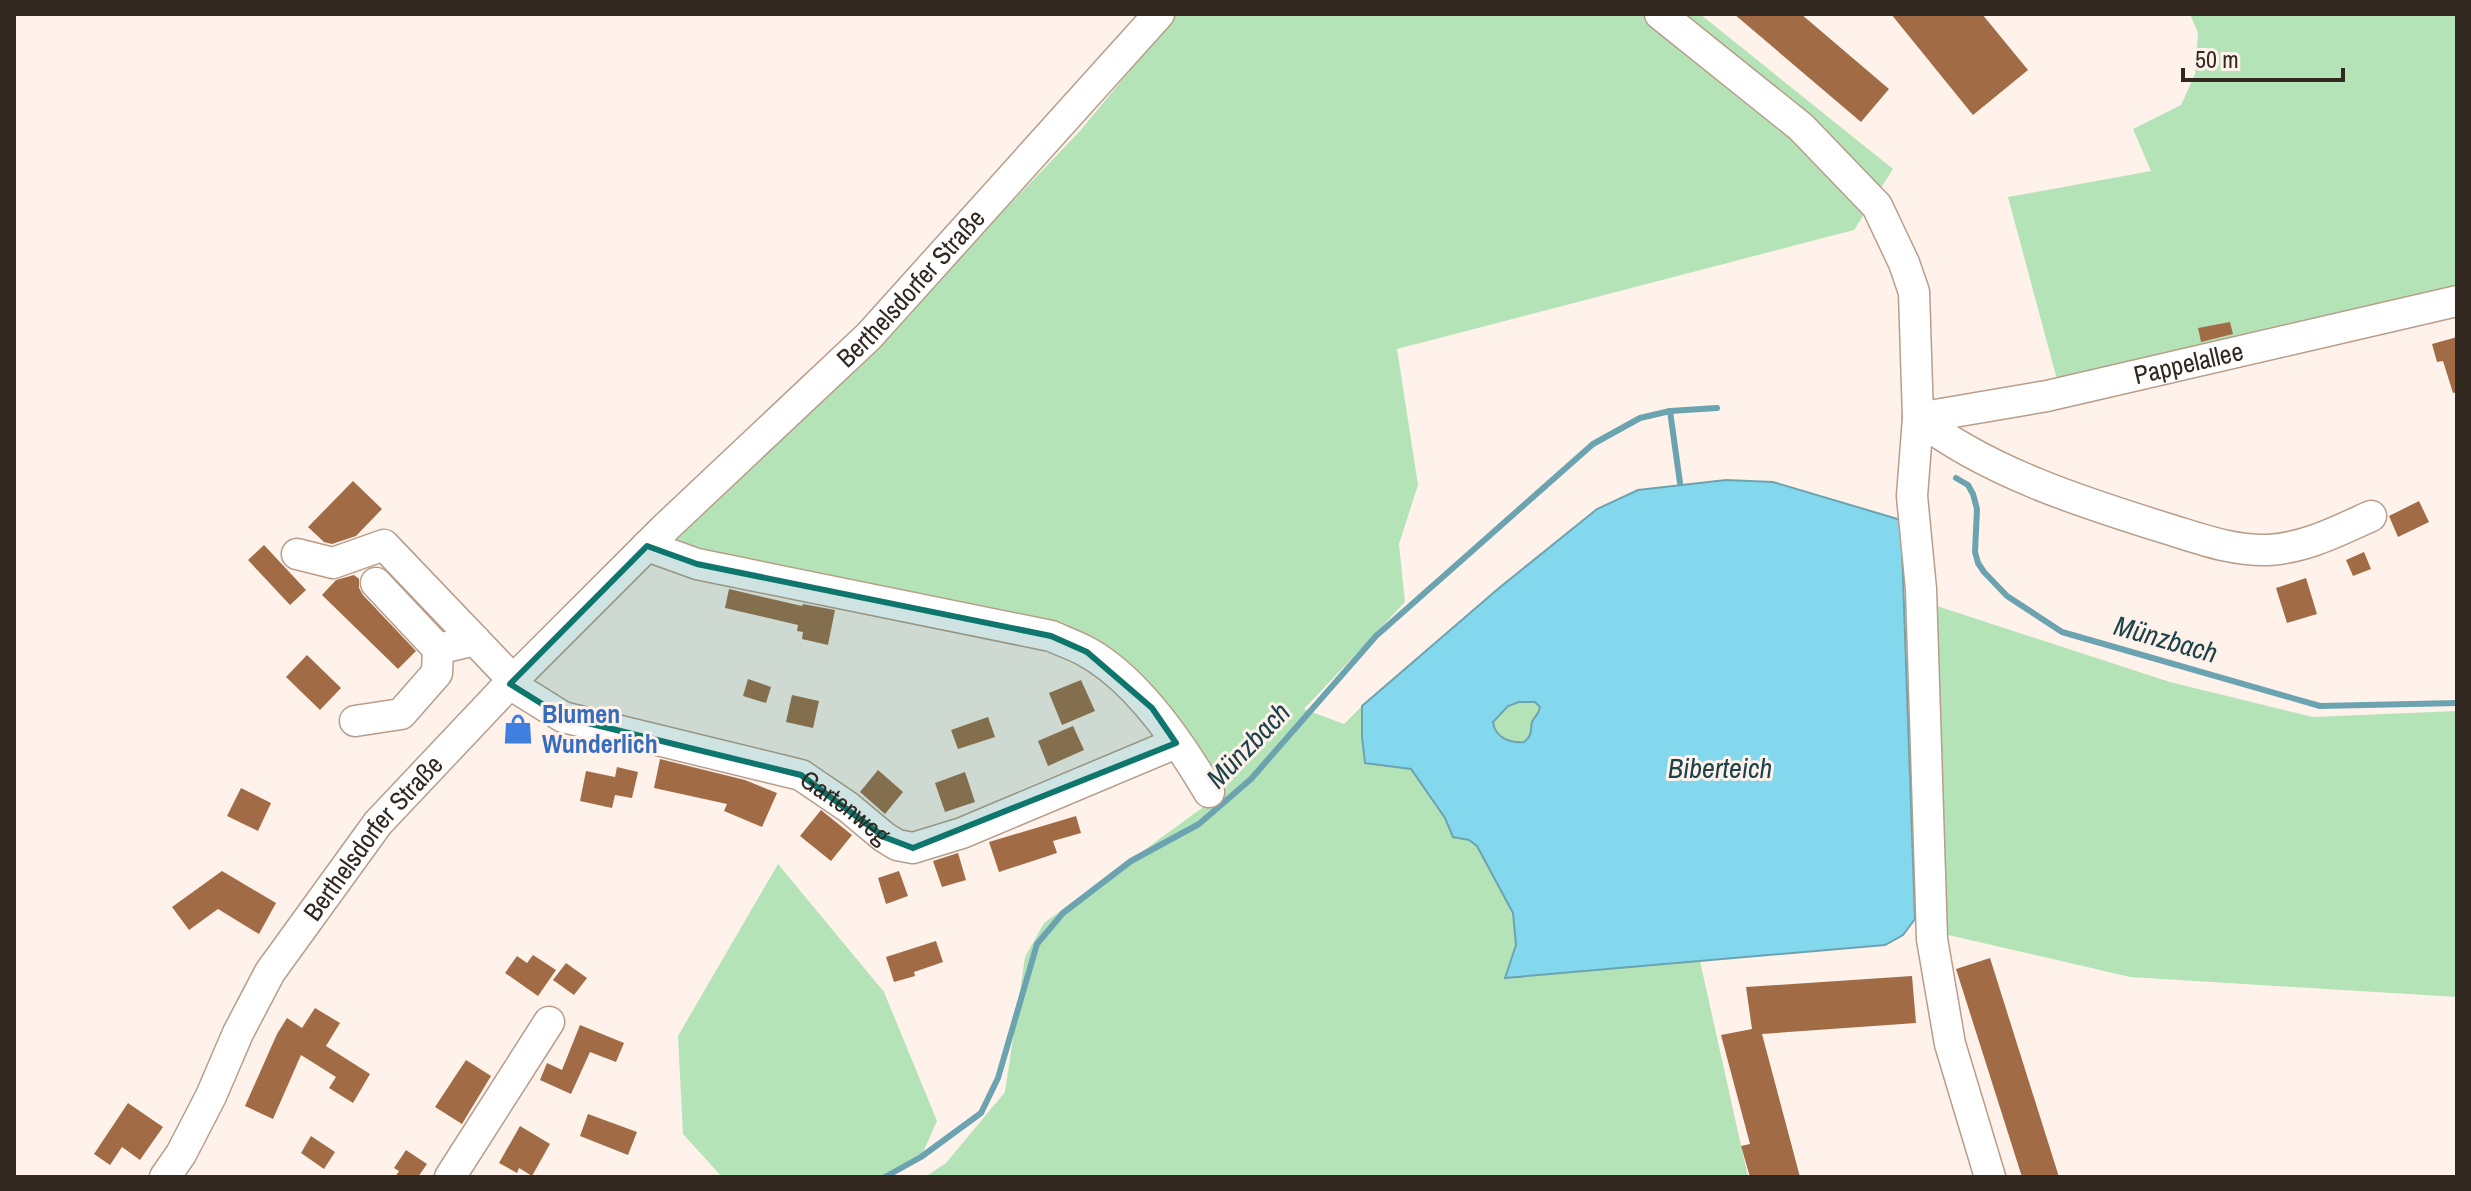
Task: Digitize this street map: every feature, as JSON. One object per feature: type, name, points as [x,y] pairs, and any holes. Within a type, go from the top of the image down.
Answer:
[{"type":"street","name":"Berthelsdorfer Straße","points":[[165,1177],[181,1154],[211,1096],[238,1033],[277,961],[378,823],[647,546],[869,336],[1159,14]]},
{"type":"street","points":[[1660,14],[1801,127],[1877,206],[1914,292],[1918,418],[1912,496],[1921,589],[1932,939],[1950,1044],[1990,1177]]},
{"type":"street","name":"Pappelallee","points":[[1918,418],[2047,396],[2457,301]]},
{"type":"street","points":[[1918,418],[1945,439],[2026,478],[2105,510],[2227,548],[2270,550],[2319,540],[2371,516]]},
{"type":"street","name":"Gartenweg","points":[[297,554],[333,563],[384,545],[512,682],[563,717],[801,775],[897,845],[913,848],[962,833],[1176,743]]},
{"type":"street","points":[[647,546],[697,564],[1051,636],[1087,652],[1121,676],[1152,708],[1209,792]]},
{"type":"street","points":[[355,721],[401,714],[437,673],[438,649],[376,583]]},
{"type":"street","points":[[438,649],[475,640]]},
{"type":"street","points":[[450,1177],[549,1022]]},
{"type":"highlighted area","points":[[647,546],[697,564],[1051,636],[1087,652],[1152,708],[1176,743],[913,848],[884,837],[801,775],[563,717],[510,684]]},
{"type":"green space","points":[[1177,14],[1700,14],[1893,169],[1854,230],[1397,349],[1418,485],[1399,544],[1405,602],[1304,709],[1344,724],[1362,706],[1362,737],[1411,769],[1445,818],[1453,837],[1469,840],[1477,846],[1513,913],[1516,945],[1506,978],[1700,961],[1748,1177],[925,1177],[946,1163],[1005,1092],[1025,957],[1044,923],[1202,808],[1226,787],[1191,734],[1126,667],[1055,629],[669,542],[899,320],[1079,132]]},
{"type":"green space","points":[[2190,14],[2457,14],[2457,295],[2059,387],[2008,197],[2151,171],[2133,129],[2181,105],[2195,74],[2198,33]]},
{"type":"green space","points":[[1937,606],[2170,682],[2313,717],[2457,711],[2457,997],[2130,977],[1944,934]]},
{"type":"green space","points":[[1535,702],[1540,707],[1532,732],[1524,742],[1513,742],[1496,732],[1493,722],[1508,706]]},
{"type":"green space","points":[[778,864],[884,992],[937,1121],[921,1157],[885,1177],[722,1177],[683,1134],[678,1036]]},
{"type":"water","name":"Biberteich","points":[[1726,480],[1773,482],[1901,520],[1915,919],[1903,935],[1885,945],[1505,978],[1516,945],[1513,913],[1477,846],[1469,840],[1453,837],[1445,818],[1411,769],[1365,763],[1362,706],[1499,588],[1597,509],[1638,490]],"holes":[[[1535,702],[1540,707],[1532,722],[1530,735],[1524,742],[1514,742],[1500,736],[1493,722],[1508,706]]]},
{"type":"building","points":[[1734,14],[1801,14],[1889,89],[1861,122]]},
{"type":"building","points":[[1891,14],[1982,14],[2028,70],[1973,115]]},
{"type":"building","points":[[2230,322],[2233,334],[2201,342],[2198,328]]},
{"type":"building","points":[[2457,337],[2457,392],[2453,393],[2443,361],[2437,362],[2432,344]]},
{"type":"building","points":[[353,481],[382,509],[356,536],[332,544],[324,542],[308,527]]},
{"type":"building","points":[[2419,501],[2429,522],[2398,537],[2389,516]]},
{"type":"building","points":[[264,545],[306,590],[290,605],[248,560]]},
{"type":"building","points":[[2364,552],[2371,569],[2353,576],[2346,560]]},
{"type":"building","points":[[354,575],[359,579],[363,595],[416,651],[398,669],[322,595],[336,580]]},
{"type":"building","points":[[2306,578],[2317,614],[2287,623],[2276,588]]},
{"type":"building","points":[[729,589],[802,606],[835,610],[828,645],[802,639],[803,632],[797,631],[798,625],[725,608]]},
{"type":"building","points":[[307,655],[341,688],[320,710],[286,677]]},
{"type":"building","points":[[748,679],[771,687],[766,703],[743,696]]},
{"type":"building","points":[[1081,680],[1095,711],[1062,725],[1049,693]]},
{"type":"building","points":[[792,695],[819,701],[813,728],[786,722]]},
{"type":"building","points":[[988,717],[995,737],[958,749],[951,730]]},
{"type":"building","points":[[1073,726],[1084,750],[1048,766],[1038,741]]},
{"type":"building","points":[[660,759],[745,780],[777,793],[762,827],[724,811],[727,804],[654,788]]},
{"type":"building","points":[[617,767],[638,772],[632,798],[615,795],[612,808],[580,801],[586,771],[615,777]]},
{"type":"building","points":[[878,770],[903,792],[885,814],[860,792]]},
{"type":"building","points":[[965,772],[975,802],[945,812],[935,783]]},
{"type":"building","points":[[241,788],[271,803],[258,831],[227,816]]},
{"type":"building","points":[[821,810],[852,835],[831,861],[800,836]]},
{"type":"building","points":[[1076,816],[1081,833],[1053,841],[1057,853],[999,872],[989,842]]},
{"type":"building","points":[[958,853],[966,880],[942,887],[933,861]]},
{"type":"building","points":[[222,871],[276,903],[259,934],[218,909],[189,930],[172,907]]},
{"type":"building","points":[[899,871],[908,896],[886,904],[878,878]]},
{"type":"building","points":[[936,941],[943,962],[894,982],[886,957]]},
{"type":"building","points":[[533,955],[556,970],[538,996],[505,973],[517,956],[527,963]]},
{"type":"building","points":[[1990,958],[2059,1177],[2022,1177],[1956,969]]},
{"type":"building","points":[[566,963],[587,978],[574,995],[553,980]]},
{"type":"building","points":[[1912,976],[1916,1023],[1762,1034],[1800,1177],[1750,1177],[1741,1146],[1750,1144],[1721,1035],[1752,1029],[1746,987]]},
{"type":"building","points":[[315,1008],[340,1023],[326,1046],[370,1074],[353,1103],[329,1088],[336,1077],[301,1055],[273,1119],[245,1106],[287,1018],[302,1028]]},
{"type":"building","points":[[580,1025],[624,1043],[616,1062],[590,1052],[571,1094],[540,1080],[547,1063],[562,1070]]},
{"type":"building","points":[[466,1060],[491,1076],[462,1124],[435,1107]]},
{"type":"building","points":[[128,1103],[163,1127],[140,1160],[122,1147],[110,1165],[94,1154]]},
{"type":"building","points":[[588,1114],[637,1132],[628,1155],[580,1136]]},
{"type":"building","points":[[520,1126],[550,1144],[532,1176],[519,1168],[517,1173],[499,1163]]},
{"type":"building","points":[[311,1136],[335,1152],[324,1169],[301,1153]]},
{"type":"building","points":[[406,1150],[427,1164],[418,1177],[395,1177],[399,1171],[394,1168]]},
{"type":"waterway","name":"Münzbach","points":[[885,1177],[921,1157],[981,1113],[998,1078],[1037,944],[1063,913],[1131,861],[1199,824],[1251,779],[1376,636],[1593,444],[1640,418],[1670,411],[1717,408]]},
{"type":"waterway","points":[[1670,411],[1680,483]]},
{"type":"waterway","name":"Münzbach","points":[[1956,478],[1968,485],[1973,494],[1977,509],[1975,552],[1984,572],[2007,596],[2062,632],[2320,706],[2457,703]]},
{"type":"place","name":"Blumen Wunderlich","points":[[518,729]]}]
